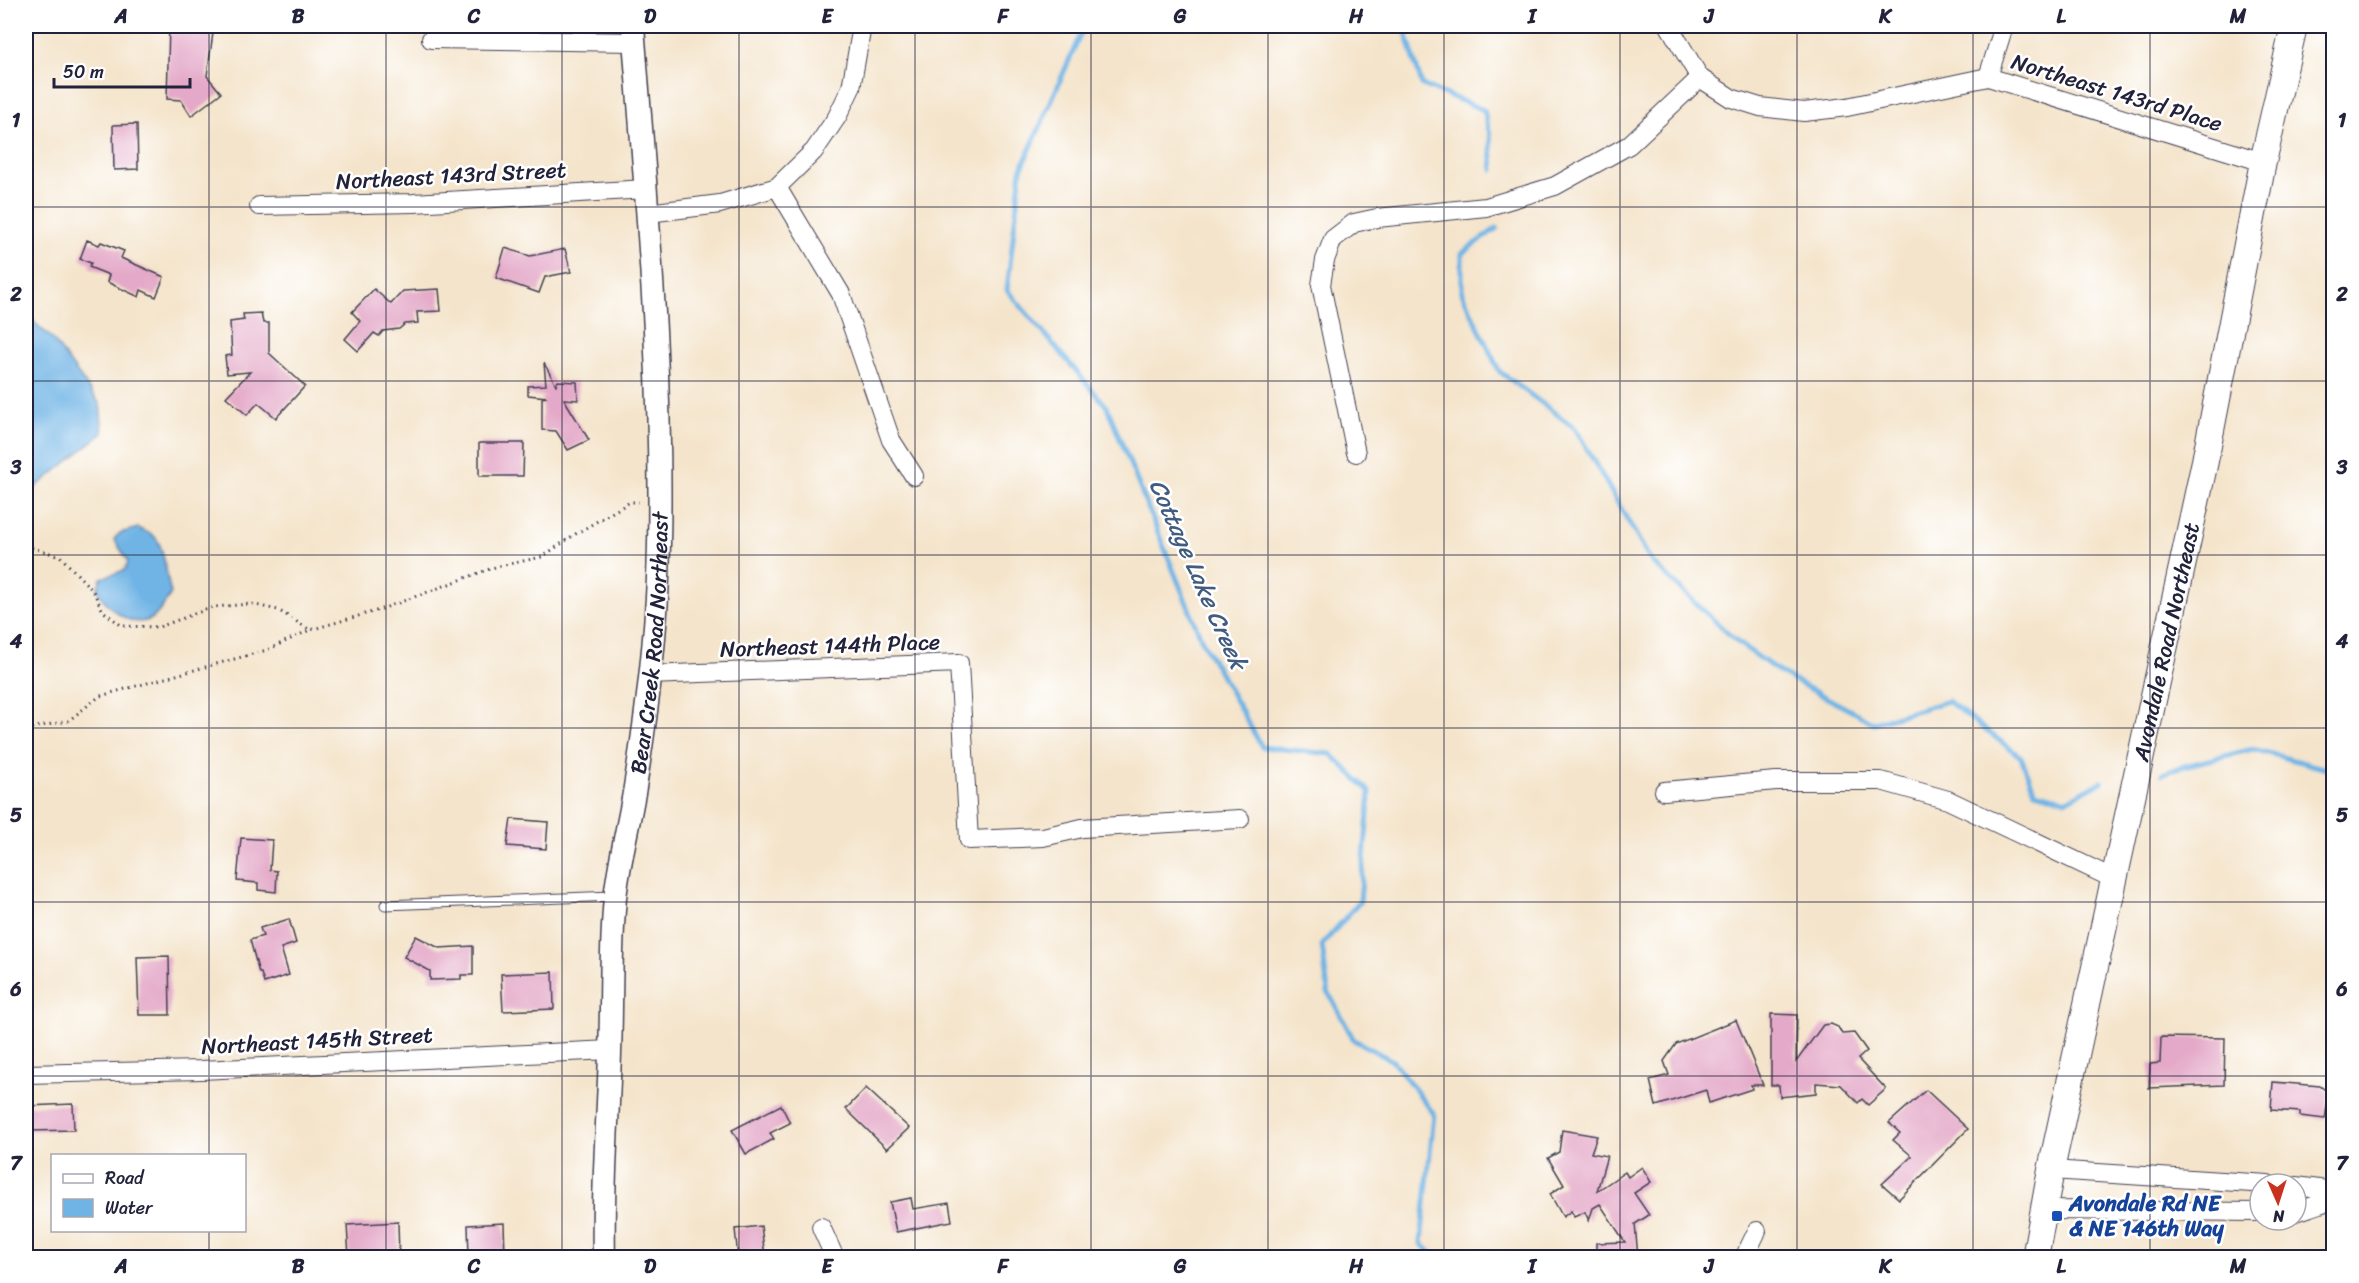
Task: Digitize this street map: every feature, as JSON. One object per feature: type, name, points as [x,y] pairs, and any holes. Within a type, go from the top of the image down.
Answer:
[{"type":"main road","name":"Avondale Road Northeast","points":[[2035,1257],[2205,461],[2263,162],[2294,26]]},
{"type":"street","points":[[648,213],[720,204],[777,187],[814,151],[837,117],[851,88],[862,26]]},
{"type":"street","points":[[1356,453],[1321,285],[1325,260],[1333,239],[1354,223],[1377,218],[1486,207],[1555,186],[1629,145],[1700,78],[1669,26]]},
{"type":"street","points":[[1988,77],[2004,26]]},
{"type":"street","points":[[431,39],[634,34]]},
{"type":"street","name":"Bear Creek Road Northeast","points":[[604,1257],[602,1201],[615,896],[635,787],[658,580],[657,400],[648,213],[634,34]]},
{"type":"street","name":"Northeast 143rd Place","points":[[1700,78],[1731,98],[1760,107],[1804,112],[1847,107],[1988,77],[2263,162]]},
{"type":"street","points":[[777,187],[841,294],[891,440],[914,476]]},
{"type":"street","name":"Northeast 143rd Street","points":[[259,206],[419,203],[646,189]]},
{"type":"street","name":"Northeast 144th Place","points":[[649,675],[959,663],[969,840],[1043,837],[1082,828],[1240,819]]},
{"type":"street","points":[[1664,791],[1776,781],[1881,781],[1948,800],[2114,879]]},
{"type":"street","name":"Northeast 145th Street","points":[[26,1074],[201,1070],[610,1050]]},
{"type":"street","points":[[2052,1170],[2248,1183]]},
{"type":"street","points":[[2308,1188],[2334,1191]]},
{"type":"street","points":[[2308,1208],[2334,1199]]},
{"type":"street","points":[[2044,1210],[2248,1212]]},
{"type":"street","points":[[821,1227],[835,1257]]},
{"type":"street","points":[[1744,1257],[1758,1231]]},
{"type":"lane","points":[[385,905],[615,896]]},
{"type":"path","points":[[26,729],[68,721],[100,696],[267,650],[310,630],[379,610],[495,567],[542,557],[577,533],[630,502],[659,502]]},
{"type":"path","points":[[26,546],[60,556],[93,591],[103,611],[122,626],[159,627],[213,607],[251,604],[278,610],[310,630]]},
{"type":"water","points":[[26,315],[52,338],[100,404],[103,433],[26,495]]},
{"type":"water","points":[[138,528],[153,536],[158,542],[171,593],[157,614],[143,622],[120,615],[106,603],[97,590],[101,578],[125,570],[128,561],[114,539],[120,533]]},
{"type":"building","points":[[169,26],[214,26],[207,76],[221,93],[191,116],[181,100],[167,99]]},
{"type":"building","points":[[137,124],[138,169],[114,170],[113,125]]},
{"type":"building","points":[[87,240],[99,245],[101,242],[124,251],[121,258],[164,277],[156,297],[141,290],[139,297],[107,282],[109,275],[89,267],[91,263],[80,259]]},
{"type":"building","points":[[505,248],[530,256],[565,249],[571,272],[545,277],[539,293],[496,278]]},
{"type":"building","points":[[374,289],[391,304],[403,291],[439,289],[441,311],[417,312],[418,323],[405,324],[399,329],[383,331],[379,336],[374,333],[358,351],[345,339],[360,321],[352,312]]},
{"type":"building","points":[[261,313],[263,323],[269,323],[269,353],[305,386],[276,418],[258,403],[247,415],[226,397],[250,372],[227,374],[225,356],[232,355],[230,322],[244,320],[243,314]]},
{"type":"building","points":[[544,363],[556,385],[558,381],[577,382],[578,400],[564,399],[589,440],[568,450],[556,431],[542,430],[542,398],[547,397],[528,395],[528,386],[546,385]]},
{"type":"building","points":[[479,443],[524,443],[523,476],[479,476]]},
{"type":"building","points":[[511,819],[548,822],[546,849],[507,846]]},
{"type":"building","points":[[241,838],[272,840],[270,870],[277,871],[276,892],[258,890],[258,883],[237,881]]},
{"type":"building","points":[[289,919],[296,943],[281,948],[289,975],[264,983],[250,940],[263,936],[260,928]]},
{"type":"building","points":[[416,936],[439,948],[473,946],[473,975],[461,975],[461,979],[430,980],[430,971],[404,957]]},
{"type":"building","points":[[169,956],[170,1015],[139,1015],[137,957]]},
{"type":"building","points":[[553,972],[554,1009],[503,1011],[501,974]]},
{"type":"building","points":[[1771,1014],[1797,1015],[1796,1062],[1823,1025],[1831,1024],[1838,1027],[1842,1034],[1854,1033],[1867,1051],[1858,1059],[1886,1089],[1868,1105],[1862,1099],[1858,1103],[1841,1085],[1816,1083],[1816,1093],[1780,1097],[1779,1085],[1771,1085]]},
{"type":"building","points":[[1736,1020],[1763,1085],[1751,1085],[1752,1089],[1709,1103],[1706,1090],[1656,1106],[1650,1080],[1669,1075],[1664,1061],[1676,1044]]},
{"type":"building","points":[[2161,1037],[2225,1038],[2224,1085],[2149,1088],[2150,1064],[2160,1063]]},
{"type":"building","points":[[2273,1082],[2320,1086],[2329,1093],[2325,1119],[2300,1116],[2300,1112],[2271,1110]]},
{"type":"building","points":[[866,1088],[909,1128],[887,1149],[846,1109]]},
{"type":"building","points":[[1926,1090],[1968,1129],[1899,1199],[1882,1184],[1912,1156],[1893,1140],[1900,1133],[1889,1123]]},
{"type":"building","points":[[73,1104],[74,1130],[29,1131],[28,1106]]},
{"type":"building","points":[[781,1105],[790,1123],[770,1133],[774,1139],[746,1154],[732,1130]]},
{"type":"building","points":[[1562,1130],[1597,1136],[1591,1153],[1607,1156],[1597,1191],[1625,1172],[1628,1177],[1642,1167],[1651,1182],[1634,1193],[1649,1215],[1635,1224],[1638,1257],[1596,1257],[1596,1243],[1625,1242],[1600,1204],[1593,1208],[1589,1221],[1585,1212],[1574,1217],[1571,1211],[1563,1217],[1550,1194],[1564,1185],[1548,1158],[1559,1152]]},
{"type":"building","points":[[911,1198],[913,1209],[949,1203],[952,1221],[896,1232],[890,1202]]},
{"type":"building","points":[[398,1222],[399,1257],[349,1257],[347,1225]]},
{"type":"building","points":[[504,1223],[505,1257],[469,1257],[468,1225]]},
{"type":"building","points":[[761,1226],[765,1256],[738,1257],[735,1229]]},
{"type":"waterway","name":"Cottage Lake Creek","points":[[1080,26],[1081,33],[1021,170],[1007,290],[1107,407],[1203,643],[1262,747],[1331,754],[1370,792],[1360,901],[1322,945],[1328,992],[1354,1040],[1393,1061],[1434,1114],[1421,1243],[1436,1258]]},
{"type":"waterway","points":[[1404,26],[1422,85],[1484,110],[1490,135],[1493,170]]},
{"type":"waterway","points":[[1497,228],[1462,253],[1462,293],[1499,371],[1575,428],[1651,561],[1736,641],[1782,674],[1874,723],[1948,701],[2021,757],[2035,792],[2067,800],[2101,782]]},
{"type":"waterway","points":[[2162,774],[2184,766],[2253,749],[2334,771]]},
{"type":"place","name":"Avondale Rd NE & NE 146th Way","points":[[2057,1216]]}]
